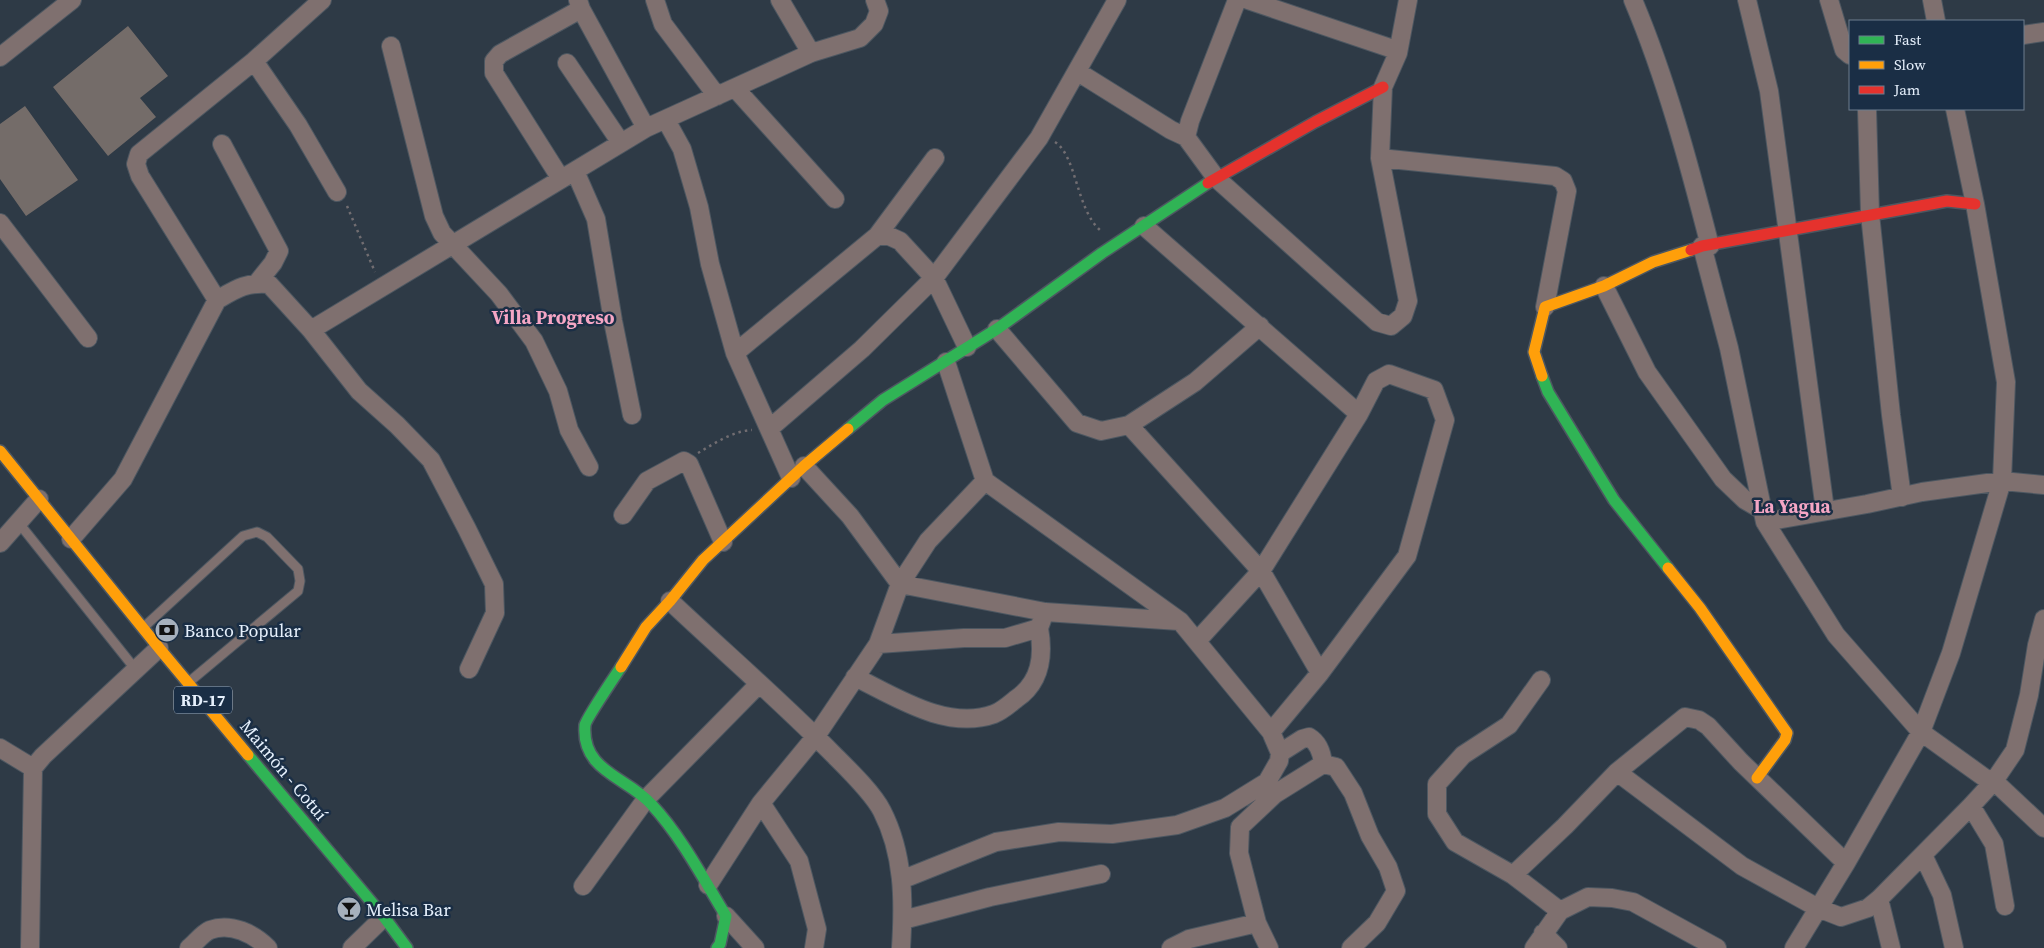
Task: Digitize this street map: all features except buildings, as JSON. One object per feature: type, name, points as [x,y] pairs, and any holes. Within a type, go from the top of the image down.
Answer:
[{"type":"street","points":[[0,57],[72,0]]},
{"type":"street","points":[[217,300],[140,176],[136,164],[139,154],[254,61],[322,0]]},
{"type":"street","points":[[655,0],[663,24],[717,96]]},
{"type":"street","points":[[780,0],[810,53]]},
{"type":"street","points":[[311,330],[646,128],[810,53],[860,38],[874,24],[879,11],[875,0]]},
{"type":"street","points":[[769,428],[862,349],[934,278],[1039,138],[1117,0]]},
{"type":"street","points":[[1186,137],[1190,121],[1236,0]]},
{"type":"street","points":[[1248,0],[1393,49],[1398,53]]},
{"type":"street","points":[[1078,72],[1171,130],[1186,137],[1216,178],[1377,322],[1391,326],[1403,316],[1408,301],[1380,158],[1383,87],[1398,53],[1408,0]]},
{"type":"street","points":[[1633,0],[1645,29],[1683,148],[1765,516],[1836,635],[1921,732],[1985,778],[1994,781],[2044,828]]},
{"type":"street","points":[[1747,0],[1769,91],[1826,510]]},
{"type":"street","points":[[1829,0],[1844,50],[1849,54]]},
{"type":"street","points":[[1932,0],[1936,20]]},
{"type":"street","points":[[632,415],[613,321],[596,219],[568,175],[494,73],[494,61],[500,54],[579,5],[646,128]]},
{"type":"street","points":[[2024,35],[2044,32]]},
{"type":"street","points":[[391,46],[434,216],[442,233],[499,294],[534,342],[558,391],[568,430],[590,467]]},
{"type":"street","points":[[254,61],[298,125],[337,192]]},
{"type":"street","points":[[566,62],[621,144]]},
{"type":"street","points":[[755,948],[726,916],[708,885],[669,827],[646,799],[601,769],[588,750],[586,724],[646,627],[670,602],[703,560],[797,472],[884,400],[996,330],[1119,242],[1216,178],[1315,122],[1383,87]]},
{"type":"street","points":[[735,88],[835,199]]},
{"type":"street","points":[[1867,110],[1870,214],[1902,497]]},
{"type":"street","points":[[1794,948],[1846,863],[1921,732],[1951,653],[2002,481],[2006,382],[1975,204],[1955,110]]},
{"type":"street","points":[[666,120],[682,149],[699,207],[710,264],[735,353],[769,428],[797,472],[850,516],[900,584],[1042,620],[1180,621]]},
{"type":"street","points":[[222,144],[279,251],[273,263],[256,283]]},
{"type":"street","points":[[735,353],[877,236],[936,158]]},
{"type":"street","points":[[1380,158],[1555,176],[1563,181],[1567,191],[1545,307],[1534,352],[1548,392],[1614,500],[1700,608],[1787,733],[1785,740],[1757,778]]},
{"type":"street","points":[[1545,307],[1604,286],[1653,262],[1706,246],[1947,201],[1975,204]]},
{"type":"street","points":[[0,224],[88,338]]},
{"type":"street","points":[[1144,226],[1359,414]]},
{"type":"street","points":[[877,236],[889,236],[900,241],[934,278],[967,347]]},
{"type":"street","points":[[71,539],[123,479],[217,300],[243,285],[269,284],[311,330],[359,390],[398,425],[431,460],[494,584],[495,613],[469,669]]},
{"type":"street","points":[[1604,286],[1647,372],[1722,479],[1765,516],[1826,510],[2002,481],[2044,485]]},
{"type":"street","points":[[996,330],[1077,423],[1101,431],[1129,425],[1195,382],[1260,326]]},
{"type":"street","points":[[902,880],[996,842],[1059,832],[1112,834],[1176,825],[1224,808],[1267,782],[1279,761],[1280,753],[1272,732],[1180,621],[985,481],[946,362]]},
{"type":"street","points":[[1196,641],[1261,571],[1359,414],[1376,381],[1389,374],[1434,390],[1444,420],[1407,556],[1320,673],[1272,732]]},
{"type":"street","points":[[1129,425],[1261,571],[1320,673]]},
{"type":"street","name":"Maimón - Cotuí","points":[[0,451],[159,648],[407,948]]},
{"type":"street","points":[[622,515],[647,481],[684,461],[689,464],[723,542]]},
{"type":"street","points":[[708,885],[761,803],[816,736],[878,644],[900,584],[928,540],[985,481]]},
{"type":"street","points":[[0,543],[39,499]]},
{"type":"street","points":[[670,602],[816,736],[854,776],[881,810],[896,848],[902,880],[903,920],[901,948]]},
{"type":"street","points":[[1617,772],[1742,866],[1818,908],[1841,916],[1868,908],[1972,806],[1994,781],[2015,750],[2029,695],[2036,645],[2044,618]]},
{"type":"street","points":[[878,644],[964,638],[1005,638],[1042,620]]},
{"type":"street","points":[[855,677],[923,711],[970,720],[996,714],[1026,692],[1040,668],[1042,620]]},
{"type":"street","points":[[30,948],[33,768],[43,756],[159,648]]},
{"type":"street","points":[[1541,680],[1509,725],[1463,755],[1438,784],[1437,814],[1455,842],[1514,875],[1560,911]]},
{"type":"street","points":[[582,886],[646,799],[759,684]]},
{"type":"street","points":[[1514,875],[1566,826],[1617,772],[1685,717],[1699,720],[1708,726],[1757,778],[1846,863]]},
{"type":"street","points":[[1280,753],[1302,739],[1309,737],[1316,741],[1322,752],[1324,764]]},
{"type":"street","points":[[0,748],[33,768]]},
{"type":"street","points":[[1269,948],[1257,923],[1239,853],[1240,827],[1275,794],[1324,764],[1336,767],[1353,793],[1370,836],[1388,867],[1396,890],[1377,923],[1351,948]]},
{"type":"street","points":[[761,803],[799,862],[817,929],[814,948]]},
{"type":"street","points":[[1972,806],[1994,844],[2005,906]]},
{"type":"street","points":[[1923,855],[1942,895],[1954,948]]},
{"type":"street","points":[[903,920],[990,897],[1101,874]]},
{"type":"street","points":[[1558,948],[1538,941],[1560,911],[1588,897],[1612,898],[1633,902],[1717,948]]},
{"type":"street","points":[[1879,899],[1891,948]]},
{"type":"street","points":[[717,948],[720,944],[726,916]]},
{"type":"street","points":[[352,948],[384,918]]},
{"type":"street","points":[[1171,948],[1189,939],[1257,923]]},
{"type":"street","points":[[188,948],[209,930],[226,928],[241,930],[258,938],[268,948]]},
{"type":"lane","points":[[18,522],[136,670]]},
{"type":"lane","points":[[143,628],[243,536],[257,532],[267,536],[298,569],[300,581],[298,591],[188,683]]},
{"type":"path","points":[[1039,138],[1060,145],[1066,154],[1080,198],[1095,226],[1119,242]]},
{"type":"path","points":[[337,192],[350,210],[382,287]]},
{"type":"path","points":[[684,461],[719,440],[746,430],[769,428]]},
{"type":"traffic: fast","points":[[848,429],[883,400],[997,329],[1102,253],[1208,183]]},
{"type":"traffic: fast","points":[[1542,376],[1548,392],[1614,500],[1668,568]]},
{"type":"traffic: fast","points":[[621,667],[585,725],[586,741],[590,753],[598,764],[642,795],[652,805],[673,830],[692,859],[726,916],[720,944],[717,948]]},
{"type":"traffic: fast","points":[[248,755],[384,917],[407,948]]},
{"type":"traffic: slow","points":[[1542,376],[1534,352],[1545,307],[1604,286],[1653,262],[1691,250]]},
{"type":"traffic: slow","points":[[621,667],[646,627],[703,560],[804,466],[848,429]]},
{"type":"traffic: slow","points":[[0,451],[248,755]]},
{"type":"traffic: slow","points":[[1668,568],[1700,608],[1787,733],[1785,740],[1757,778]]},
{"type":"traffic: jam","points":[[1208,183],[1315,122],[1383,87]]},
{"type":"traffic: jam","points":[[1691,250],[1702,246],[1947,201],[1975,204]]},
{"type":"place","name":"Banco Popular","points":[[167,630]]},
{"type":"place","name":"Melisa Bar","points":[[349,909]]},
{"type":"district","name":"Villa Progreso","points":[[553,317]]},
{"type":"district","name":"La Yagua","points":[[1792,506]]}]
